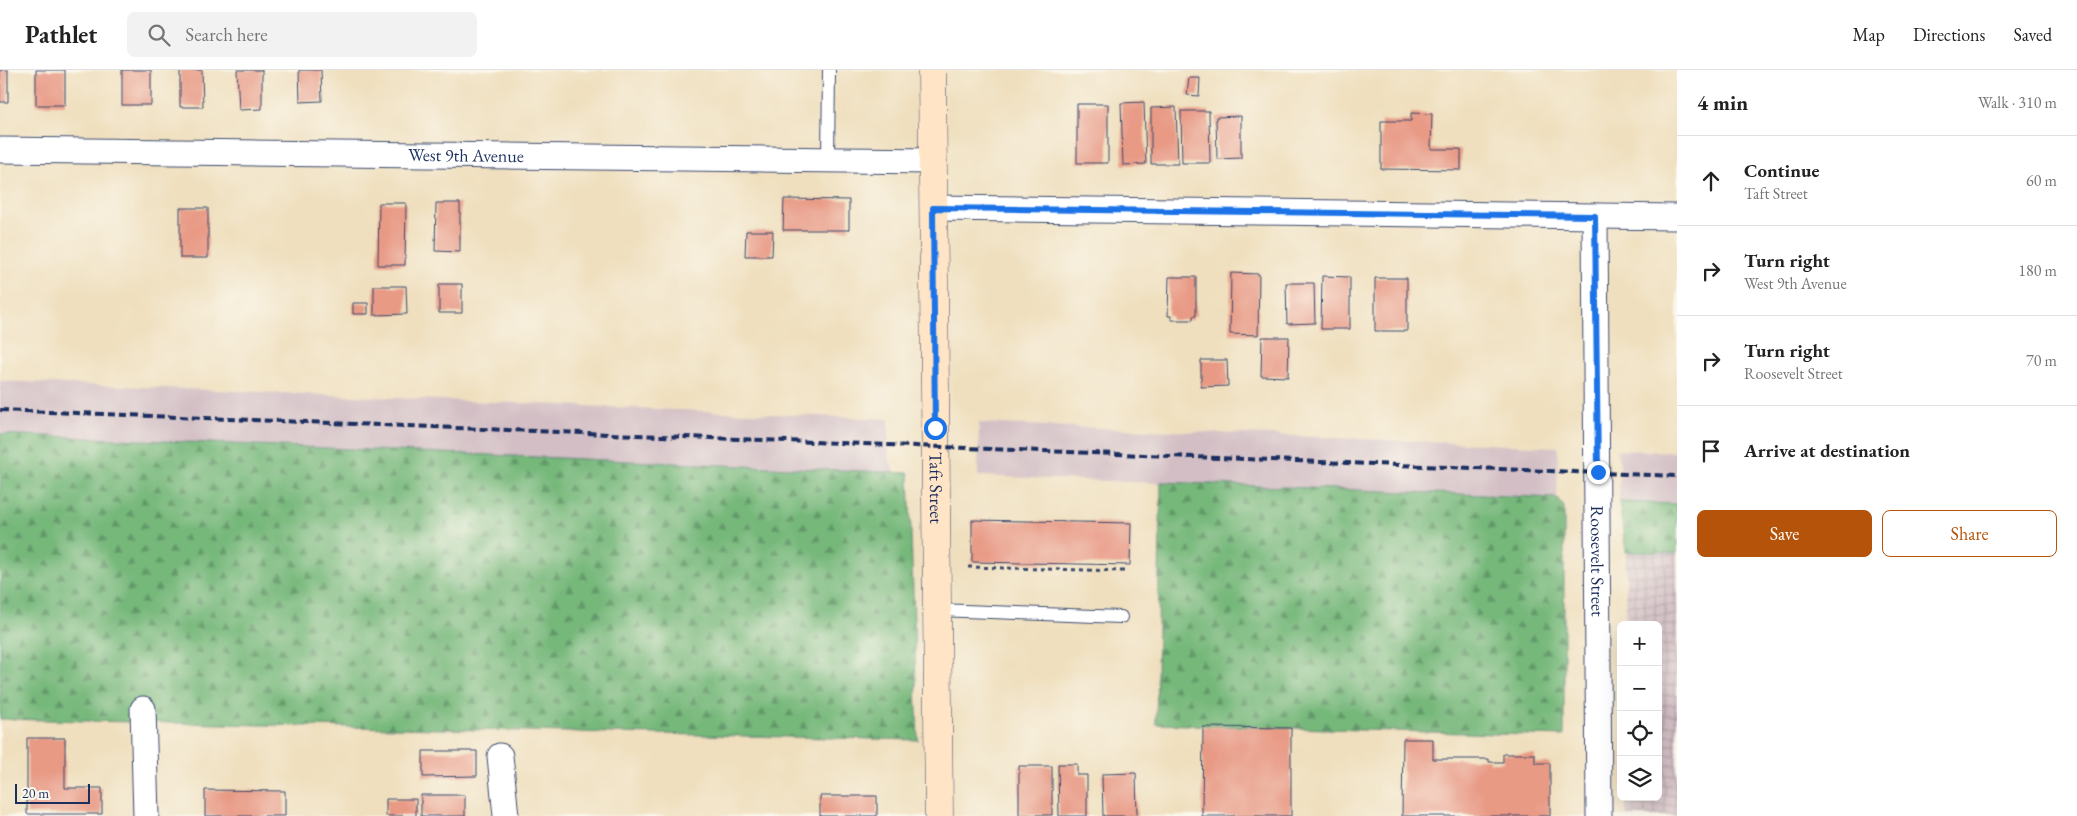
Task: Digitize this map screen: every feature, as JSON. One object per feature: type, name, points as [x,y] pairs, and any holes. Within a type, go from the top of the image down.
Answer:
[{"type":"street","name":"Taft Street","points":[[932,70],[939,816]]},
{"type":"street","name":"West 9th Avenue","points":[[0,150],[933,161]]},
{"type":"street","points":[[933,208],[1677,217]]},
{"type":"street","name":"Roosevelt Street","points":[[1595,216],[1599,816]]},
{"type":"street","points":[[143,708],[146,816]]},
{"type":"street","points":[[500,756],[506,816]]},
{"type":"lane","points":[[828,160],[829,70]]},
{"type":"lane","points":[[937,610],[1121,617]]},
{"type":"path","points":[[968,568],[1124,571]]},
{"type":"shaded area","points":[[0,381],[889,419],[888,458],[896,473],[0,434]]},
{"type":"shaded area","points":[[979,423],[1558,447],[1557,498],[978,476]]},
{"type":"shaded area","points":[[1616,450],[1677,452],[1677,504],[1619,502],[1620,463]]},
{"type":"shaded area","points":[[1626,552],[1677,553],[1677,816],[1626,816],[1626,801],[1662,801],[1662,621],[1626,621]]},
{"type":"green space","points":[[0,434],[909,473],[918,740],[0,719]]},
{"type":"green space","points":[[1161,482],[1557,498],[1564,507],[1564,736],[1156,724]]},
{"type":"green space","points":[[1619,502],[1677,504],[1677,553],[1626,552]]},
{"type":"building","points":[[0,70],[8,70],[8,102],[0,102]]},
{"type":"building","points":[[36,70],[65,70],[65,105],[36,105]]},
{"type":"building","points":[[122,70],[151,70],[151,105],[122,105]]},
{"type":"building","points":[[180,70],[202,70],[203,107],[180,107]]},
{"type":"building","points":[[237,70],[262,70],[262,109],[239,110]]},
{"type":"building","points":[[299,70],[321,70],[322,101],[300,102]]},
{"type":"building","points":[[1189,78],[1200,78],[1199,96],[1187,95]]},
{"type":"building","points":[[1144,102],[1146,164],[1123,165],[1121,103]]},
{"type":"building","points":[[1077,104],[1108,104],[1108,163],[1077,163]]},
{"type":"building","points":[[1176,107],[1178,164],[1151,164],[1151,108]]},
{"type":"building","points":[[1181,111],[1209,111],[1210,163],[1182,163]]},
{"type":"building","points":[[1411,113],[1432,114],[1431,149],[1461,149],[1461,170],[1381,169],[1381,121],[1411,121]]},
{"type":"building","points":[[1241,116],[1241,158],[1217,159],[1216,117]]},
{"type":"building","points":[[784,199],[849,200],[849,230],[783,230]]},
{"type":"building","points":[[379,203],[406,203],[405,265],[378,265]]},
{"type":"building","points":[[436,203],[460,203],[460,252],[435,251]]},
{"type":"building","points":[[180,208],[208,208],[208,258],[180,258]]},
{"type":"building","points":[[746,231],[773,231],[772,256],[745,256]]},
{"type":"building","points":[[1231,273],[1259,274],[1258,335],[1230,334]]},
{"type":"building","points":[[1322,276],[1350,277],[1350,329],[1321,329]]},
{"type":"building","points":[[1169,277],[1196,277],[1196,316],[1193,316],[1193,320],[1171,320],[1171,316],[1168,316]]},
{"type":"building","points":[[1375,278],[1407,278],[1407,331],[1375,331]]},
{"type":"building","points":[[1286,283],[1314,283],[1315,323],[1287,324]]},
{"type":"building","points":[[439,284],[462,284],[462,313],[439,313]]},
{"type":"building","points":[[374,286],[406,286],[407,314],[374,315]]},
{"type":"building","points":[[353,303],[368,303],[368,314],[353,314]]},
{"type":"building","points":[[1262,337],[1289,337],[1288,377],[1261,376]]},
{"type":"building","points":[[1201,360],[1227,360],[1228,386],[1201,387]]},
{"type":"building","points":[[972,520],[1131,523],[1130,565],[972,562]]},
{"type":"building","points":[[1203,727],[1291,728],[1291,816],[1202,816]]},
{"type":"building","points":[[27,738],[65,738],[65,788],[102,788],[102,814],[27,814]]},
{"type":"building","points":[[1403,739],[1433,739],[1433,759],[1489,759],[1489,762],[1503,762],[1503,754],[1535,754],[1535,763],[1550,763],[1550,816],[1402,816]]},
{"type":"building","points":[[423,751],[477,751],[477,776],[423,777]]},
{"type":"building","points":[[1058,764],[1077,764],[1077,775],[1087,775],[1087,816],[1059,816]]},
{"type":"building","points":[[1019,766],[1052,766],[1052,815],[1019,815]]},
{"type":"building","points":[[1136,773],[1137,816],[1103,816],[1102,774]]},
{"type":"building","points":[[205,790],[285,791],[285,816],[205,816]]},
{"type":"building","points":[[421,795],[465,795],[465,816],[421,816]]},
{"type":"building","points":[[820,796],[877,796],[877,816],[820,816]]},
{"type":"building","points":[[386,799],[416,799],[416,816],[386,816]]},
{"type":"railway","points":[[0,410],[1677,476]]},
{"type":"route","points":[[935,428],[933,208],[1595,216],[1598,472]]}]
